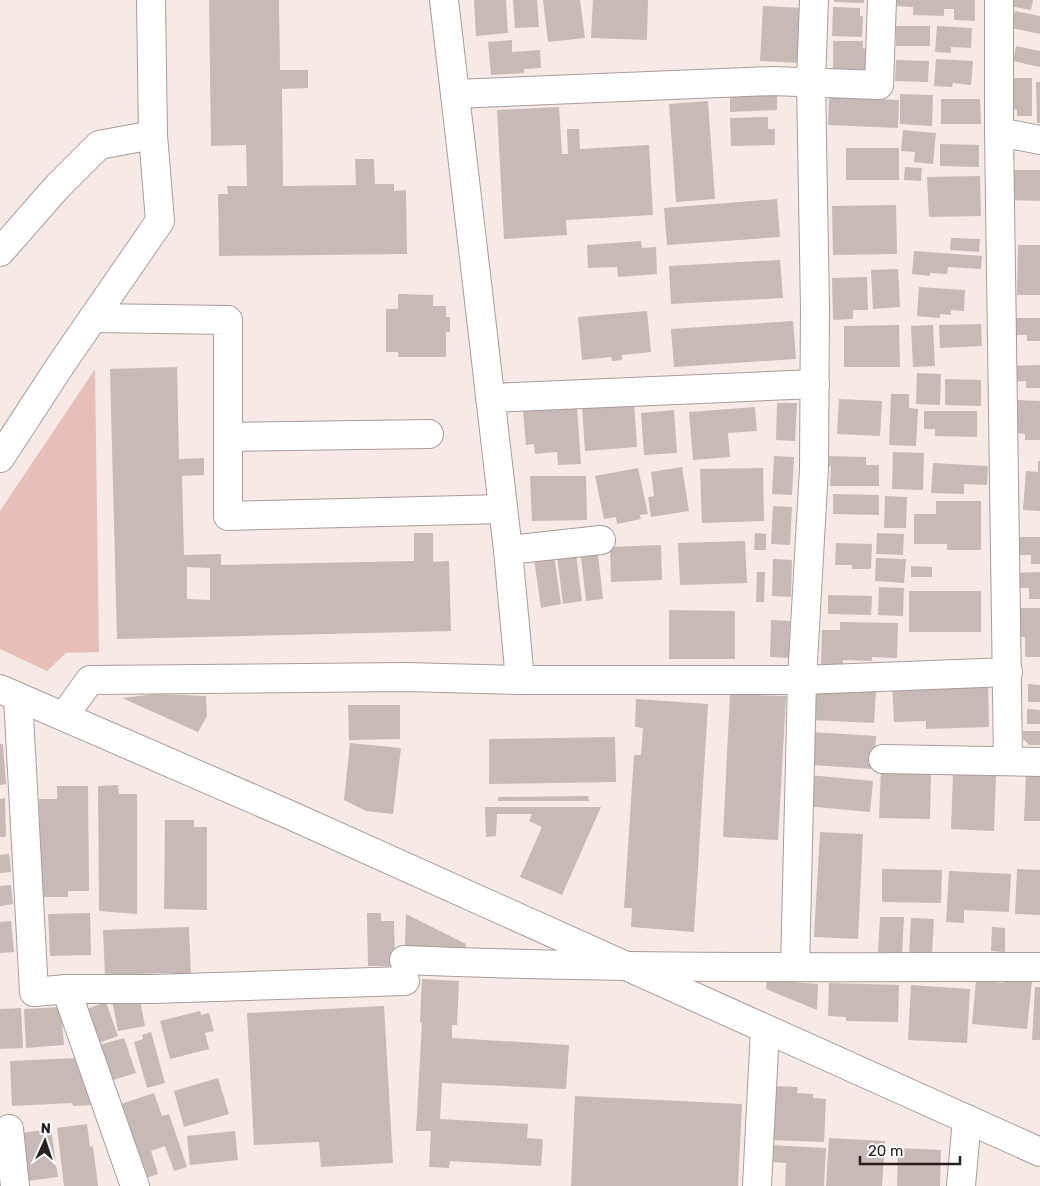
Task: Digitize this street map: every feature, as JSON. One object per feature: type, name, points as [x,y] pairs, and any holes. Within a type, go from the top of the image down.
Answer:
[{"type":"street","points":[[0,458],[160,221],[153,135],[151,0]]},
{"type":"street","points":[[444,0],[508,550],[520,680]]},
{"type":"street","points":[[795,967],[802,680],[814,468],[815,308],[810,82],[814,0]]},
{"type":"street","points":[[455,94],[772,81],[879,85],[882,0]]},
{"type":"street","points":[[999,0],[999,132],[1008,761]]},
{"type":"street","points":[[999,132],[1040,140]]},
{"type":"street","points":[[0,252],[57,187],[98,145],[153,135]]},
{"type":"street","points":[[93,318],[228,320],[228,516],[503,509]]},
{"type":"street","points":[[490,398],[815,384]]},
{"type":"street","points":[[228,437],[429,434]]},
{"type":"street","points":[[508,550],[602,540]]},
{"type":"street","points":[[64,716],[90,680],[406,677],[520,680],[802,680],[1008,672]]},
{"type":"street","points":[[1040,967],[795,967],[628,966],[538,966],[404,971],[152,989],[34,992],[9,693],[628,966],[765,1030],[1040,1152]]},
{"type":"street","points":[[882,759],[1040,762]]},
{"type":"street","points":[[66,990],[135,1186]]},
{"type":"street","points":[[756,1186],[765,1030]]},
{"type":"street","points":[[961,1186],[966,1119]]},
{"type":"street","points":[[10,1129],[15,1186]]},
{"type":"shaded area","points":[[95,369],[99,652],[66,653],[47,671],[0,649],[0,511]]},
{"type":"building","points":[[209,0],[279,0],[280,70],[308,70],[308,88],[282,89],[283,186],[356,185],[355,159],[374,159],[375,184],[394,184],[394,191],[406,190],[407,254],[219,256],[218,194],[228,194],[227,186],[247,186],[246,145],[211,146]]},
{"type":"building","points":[[474,0],[506,0],[508,33],[476,36]]},
{"type":"building","points":[[513,0],[537,0],[539,27],[515,28]]},
{"type":"building","points":[[543,0],[580,0],[585,38],[548,42]]},
{"type":"building","points":[[593,0],[648,0],[647,40],[591,38]]},
{"type":"building","points":[[834,0],[864,0],[864,3],[834,2]]},
{"type":"building","points":[[896,0],[975,0],[975,21],[954,20],[954,9],[944,9],[944,16],[913,15],[913,7],[896,6]]},
{"type":"building","points":[[1011,0],[1033,0],[1031,10],[1010,6]]},
{"type":"building","points":[[763,6],[804,8],[802,63],[760,61]]},
{"type":"building","points":[[833,7],[860,8],[860,16],[863,16],[862,37],[832,36]]},
{"type":"building","points":[[1015,11],[1040,16],[1040,34],[1011,28]]},
{"type":"building","points":[[896,26],[930,26],[930,46],[896,46]]},
{"type":"building","points":[[937,26],[972,28],[971,48],[951,47],[951,53],[935,52]]},
{"type":"building","points":[[512,40],[512,52],[540,50],[541,68],[524,69],[524,73],[491,75],[488,42]]},
{"type":"building","points":[[833,41],[863,41],[863,48],[866,49],[867,70],[833,69]]},
{"type":"building","points":[[1016,46],[1040,51],[1040,67],[1013,61]]},
{"type":"building","points":[[936,59],[973,61],[971,85],[953,83],[952,87],[934,86]]},
{"type":"building","points":[[896,60],[929,61],[928,82],[895,81]]},
{"type":"building","points":[[1011,78],[1032,78],[1032,116],[1017,116],[1017,110],[1011,109]]},
{"type":"building","points":[[1036,82],[1040,82],[1040,123],[1037,123]]},
{"type":"building","points":[[777,94],[777,110],[730,112],[730,96]]},
{"type":"building","points":[[900,94],[933,95],[932,126],[900,124]]},
{"type":"building","points":[[829,97],[899,100],[898,128],[828,125]]},
{"type":"building","points":[[941,99],[980,99],[981,124],[941,124]]},
{"type":"building","points":[[708,101],[715,199],[676,202],[669,104]]},
{"type":"building","points":[[559,107],[562,154],[568,154],[567,129],[579,129],[580,149],[649,145],[653,215],[566,220],[567,235],[504,239],[497,110]]},
{"type":"building","points":[[768,117],[768,129],[775,129],[775,145],[731,146],[730,118]]},
{"type":"building","points":[[903,130],[936,133],[933,164],[914,162],[915,152],[901,151]]},
{"type":"building","points":[[940,144],[979,145],[979,167],[940,166]]},
{"type":"building","points":[[846,148],[899,148],[899,180],[846,180]]},
{"type":"building","points":[[905,167],[922,168],[921,181],[904,180]]},
{"type":"building","points":[[1013,170],[1040,170],[1040,201],[1012,200]]},
{"type":"building","points":[[980,176],[981,216],[929,217],[927,177]]},
{"type":"building","points":[[777,199],[780,237],[667,245],[664,208]]},
{"type":"building","points":[[896,205],[897,254],[833,255],[832,206]]},
{"type":"building","points":[[951,238],[980,239],[979,252],[950,250]]},
{"type":"building","points":[[641,241],[642,248],[656,247],[657,274],[618,277],[617,267],[588,268],[587,245]]},
{"type":"building","points":[[1018,245],[1040,245],[1040,295],[1017,295]]},
{"type":"building","points":[[914,251],[982,256],[981,269],[948,267],[947,274],[930,273],[930,276],[912,274]]},
{"type":"building","points":[[780,260],[783,298],[671,304],[669,266]]},
{"type":"building","points":[[898,269],[900,307],[873,309],[871,270]]},
{"type":"building","points":[[867,277],[868,310],[853,310],[853,319],[833,320],[832,278]]},
{"type":"building","points":[[919,287],[965,290],[964,311],[951,310],[951,315],[940,314],[940,318],[917,316]]},
{"type":"building","points":[[398,294],[433,295],[433,306],[446,306],[446,317],[450,317],[450,332],[446,332],[446,357],[398,357],[398,352],[386,352],[386,309],[398,309]]},
{"type":"building","points":[[647,311],[651,352],[622,355],[622,360],[612,361],[611,357],[582,360],[578,317]]},
{"type":"building","points":[[1016,318],[1040,318],[1040,341],[1027,341],[1027,335],[1016,335]]},
{"type":"building","points":[[793,321],[796,359],[674,367],[671,329]]},
{"type":"building","points":[[981,324],[982,346],[940,348],[939,325]]},
{"type":"building","points":[[899,325],[900,367],[844,367],[844,326]]},
{"type":"building","points":[[933,325],[935,366],[913,367],[911,326]]},
{"type":"building","points":[[1040,365],[1040,388],[1026,388],[1026,381],[1012,382],[1012,366]]},
{"type":"building","points":[[177,367],[179,459],[204,458],[204,475],[182,476],[184,555],[221,554],[221,565],[414,561],[414,533],[433,533],[433,562],[449,561],[451,631],[117,639],[110,369]],"holes":[[[187,567],[210,568],[210,600],[187,599]]]},
{"type":"building","points":[[917,373],[941,374],[940,405],[916,404]]},
{"type":"building","points":[[945,379],[981,380],[981,406],[945,405]]},
{"type":"building","points":[[891,394],[909,394],[909,408],[918,409],[916,446],[889,445]]},
{"type":"building","points":[[839,399],[882,401],[880,436],[837,434]]},
{"type":"building","points":[[1018,400],[1040,401],[1040,440],[1025,440],[1025,434],[1018,433]]},
{"type":"building","points":[[634,402],[637,447],[585,451],[582,406]]},
{"type":"building","points":[[777,403],[797,403],[795,441],[776,440]]},
{"type":"building","points":[[577,407],[581,464],[558,465],[557,452],[535,454],[534,444],[526,445],[523,411]]},
{"type":"building","points":[[755,407],[757,431],[728,433],[730,457],[693,460],[689,412]]},
{"type":"building","points":[[674,410],[677,453],[644,455],[641,413]]},
{"type":"building","points":[[924,411],[977,411],[977,437],[935,436],[935,429],[924,429]]},
{"type":"building","points":[[893,452],[924,453],[923,490],[892,489]]},
{"type":"building","points":[[774,456],[794,457],[792,495],[772,494]]},
{"type":"building","points":[[826,456],[866,457],[866,465],[879,465],[879,486],[830,486],[831,466],[826,467]]},
{"type":"building","points":[[1038,461],[1040,461],[1040,511],[1023,510],[1026,471],[1038,472]]},
{"type":"building","points":[[933,463],[988,466],[987,485],[964,484],[964,494],[931,493]]},
{"type":"building","points":[[682,467],[689,511],[651,517],[648,497],[654,496],[651,472]]},
{"type":"building","points":[[638,468],[648,514],[640,515],[641,519],[617,524],[616,517],[604,519],[595,476]]},
{"type":"building","points":[[763,468],[764,521],[702,523],[700,469]]},
{"type":"building","points":[[530,476],[586,476],[587,520],[532,521]]},
{"type":"building","points":[[833,494],[879,495],[879,515],[833,514]]},
{"type":"building","points":[[885,496],[907,497],[906,528],[884,528]]},
{"type":"building","points":[[936,501],[981,501],[981,550],[947,550],[947,544],[914,544],[914,514],[936,514]]},
{"type":"building","points":[[773,506],[792,507],[790,545],[771,544]]},
{"type":"building","points":[[755,533],[766,534],[766,550],[754,550]]},
{"type":"building","points":[[877,533],[904,534],[903,555],[876,554]]},
{"type":"building","points":[[1015,537],[1040,537],[1040,564],[1031,564],[1031,555],[1014,555]]},
{"type":"building","points":[[745,541],[747,583],[680,585],[678,543]]},
{"type":"building","points":[[836,543],[872,544],[871,569],[852,569],[852,565],[835,565]]},
{"type":"building","points":[[661,545],[662,580],[611,582],[610,547]]},
{"type":"building","points":[[576,554],[582,601],[563,604],[557,556]]},
{"type":"building","points":[[554,555],[561,604],[541,608],[534,559]]},
{"type":"building","points":[[598,555],[603,599],[586,601],[581,557]]},
{"type":"building","points":[[876,558],[906,559],[904,583],[875,581]]},
{"type":"building","points":[[773,559],[792,560],[791,597],[772,596]]},
{"type":"building","points":[[911,566],[932,567],[932,577],[911,577]]},
{"type":"building","points":[[757,572],[765,572],[764,602],[756,602]]},
{"type":"building","points":[[1040,572],[1040,599],[1029,599],[1029,588],[1014,588],[1014,573]]},
{"type":"building","points":[[879,587],[904,588],[903,616],[878,615]]},
{"type":"building","points":[[909,591],[981,591],[981,632],[909,632]]},
{"type":"building","points":[[828,595],[872,596],[871,615],[828,614]]},
{"type":"building","points":[[1018,608],[1040,608],[1040,657],[1025,657],[1025,637],[1018,637]]},
{"type":"building","points":[[669,610],[735,611],[735,659],[669,659]]},
{"type":"building","points":[[771,620],[790,621],[789,658],[770,657]]},
{"type":"building","points":[[840,622],[898,623],[897,658],[872,657],[872,661],[843,660],[843,668],[821,666],[822,630],[840,630]]},
{"type":"building","points":[[892,682],[988,685],[989,727],[926,729],[926,721],[894,722]]},
{"type":"building","points":[[1028,684],[1040,685],[1040,702],[1028,702]]},
{"type":"building","points":[[814,688],[876,691],[874,723],[812,720]]},
{"type":"building","points":[[156,694],[206,696],[207,716],[198,732],[122,698]]},
{"type":"building","points":[[730,694],[786,696],[778,840],[723,837]]},
{"type":"building","points":[[636,699],[708,704],[694,932],[631,927],[632,908],[624,908],[634,755],[641,755],[643,728],[635,727]]},
{"type":"building","points":[[348,705],[400,705],[400,739],[349,740]]},
{"type":"building","points":[[1027,709],[1040,710],[1040,724],[1027,724]]},
{"type":"building","points":[[1023,731],[1040,731],[1040,745],[1029,745],[1023,739]]},
{"type":"building","points":[[811,732],[876,736],[874,769],[810,765]]},
{"type":"building","points":[[615,737],[616,782],[489,784],[489,739]]},
{"type":"building","points":[[350,743],[401,748],[393,814],[366,811],[344,800]]},
{"type":"building","points":[[0,744],[3,744],[6,784],[0,785]]},
{"type":"building","points":[[881,769],[931,771],[930,819],[879,818]]},
{"type":"building","points":[[1026,773],[1040,774],[1040,821],[1024,821]]},
{"type":"building","points":[[953,774],[996,776],[994,831],[951,829]]},
{"type":"building","points":[[809,775],[873,781],[870,812],[806,806]]},
{"type":"building","points":[[118,785],[119,794],[137,794],[137,914],[99,911],[98,786]]},
{"type":"building","points":[[57,786],[88,786],[89,891],[68,891],[68,897],[41,897],[39,799],[57,799]]},
{"type":"building","points":[[588,796],[589,801],[498,801],[498,797]]},
{"type":"building","points":[[5,798],[6,837],[0,837],[0,799]]},
{"type":"building","points":[[485,807],[601,807],[562,895],[520,877],[542,827],[529,821],[532,814],[497,814],[496,836],[486,837]]},
{"type":"building","points":[[165,820],[194,820],[194,827],[207,827],[207,910],[164,909]]},
{"type":"building","points":[[820,832],[863,834],[858,939],[814,937]]},
{"type":"building","points":[[9,854],[11,872],[0,873],[0,855]]},
{"type":"building","points":[[882,869],[942,870],[941,903],[882,902]]},
{"type":"building","points":[[1017,869],[1040,870],[1040,915],[1015,914]]},
{"type":"building","points":[[949,871],[1011,874],[1009,912],[964,910],[964,923],[946,922]]},
{"type":"building","points":[[11,885],[13,904],[0,906],[0,886]]},
{"type":"building","points":[[90,913],[91,955],[50,956],[48,914]]},
{"type":"building","points":[[367,913],[381,913],[381,921],[394,921],[395,966],[368,966]]},
{"type":"building","points":[[406,914],[466,944],[465,950],[405,946]]},
{"type":"building","points":[[880,917],[904,917],[902,954],[878,952]]},
{"type":"building","points":[[911,918],[934,919],[932,955],[909,954]]},
{"type":"building","points":[[11,921],[14,952],[0,953],[0,922]]},
{"type":"building","points":[[189,927],[191,974],[183,974],[183,980],[171,981],[171,973],[105,975],[103,930]]},
{"type":"building","points":[[992,927],[1005,928],[1005,952],[991,951]]},
{"type":"building","points":[[1003,978],[1032,982],[1027,1029],[972,1024],[976,980],[1003,983]]},
{"type":"building","points":[[422,979],[459,981],[457,1025],[452,1025],[452,1038],[569,1045],[566,1089],[442,1083],[440,1119],[528,1124],[527,1138],[543,1139],[541,1166],[450,1161],[449,1168],[429,1167],[431,1131],[416,1131],[422,1023],[420,1022]]},
{"type":"building","points":[[767,980],[818,984],[817,1010],[766,989]]},
{"type":"building","points":[[829,983],[899,985],[898,1022],[846,1021],[846,1017],[828,1016]]},
{"type":"building","points":[[911,985],[970,989],[967,1043],[908,1040]]},
{"type":"building","points":[[1035,987],[1040,987],[1040,1040],[1032,1040]]},
{"type":"building","points":[[139,995],[145,1026],[118,1031],[112,1000]]},
{"type":"building","points":[[106,1002],[118,1036],[96,1044],[84,1010]]},
{"type":"building","points":[[384,1006],[393,1163],[321,1167],[319,1142],[254,1145],[247,1013]]},
{"type":"building","points":[[61,1007],[64,1045],[26,1048],[24,1009]]},
{"type":"building","points":[[21,1008],[23,1048],[0,1049],[0,1009]]},
{"type":"building","points":[[200,1011],[201,1015],[209,1013],[214,1031],[205,1033],[209,1049],[170,1059],[160,1021]]},
{"type":"building","points":[[151,1032],[165,1083],[147,1088],[134,1042],[143,1039],[142,1035]]},
{"type":"building","points":[[124,1038],[136,1073],[110,1081],[99,1045]]},
{"type":"building","points":[[76,1058],[92,1105],[73,1106],[72,1103],[12,1106],[10,1061]]},
{"type":"building","points":[[218,1078],[229,1114],[184,1127],[174,1091]]},
{"type":"building","points":[[774,1086],[798,1087],[797,1093],[813,1094],[813,1098],[826,1099],[824,1142],[771,1140]]},
{"type":"building","points":[[154,1093],[162,1116],[169,1114],[187,1167],[174,1171],[165,1146],[151,1151],[158,1174],[143,1179],[118,1105]]},
{"type":"building","points":[[575,1096],[742,1104],[738,1186],[571,1186]]},
{"type":"building","points":[[87,1124],[90,1147],[93,1146],[98,1186],[64,1186],[57,1128]]},
{"type":"building","points":[[51,1129],[58,1177],[27,1181],[21,1133]]},
{"type":"building","points":[[235,1131],[238,1160],[190,1165],[187,1136]]},
{"type":"building","points":[[829,1138],[885,1141],[882,1186],[826,1186]]},
{"type":"building","points":[[771,1145],[826,1148],[824,1186],[785,1186],[786,1163],[770,1162]]},
{"type":"building","points":[[898,1148],[941,1150],[940,1186],[897,1186]]}]
